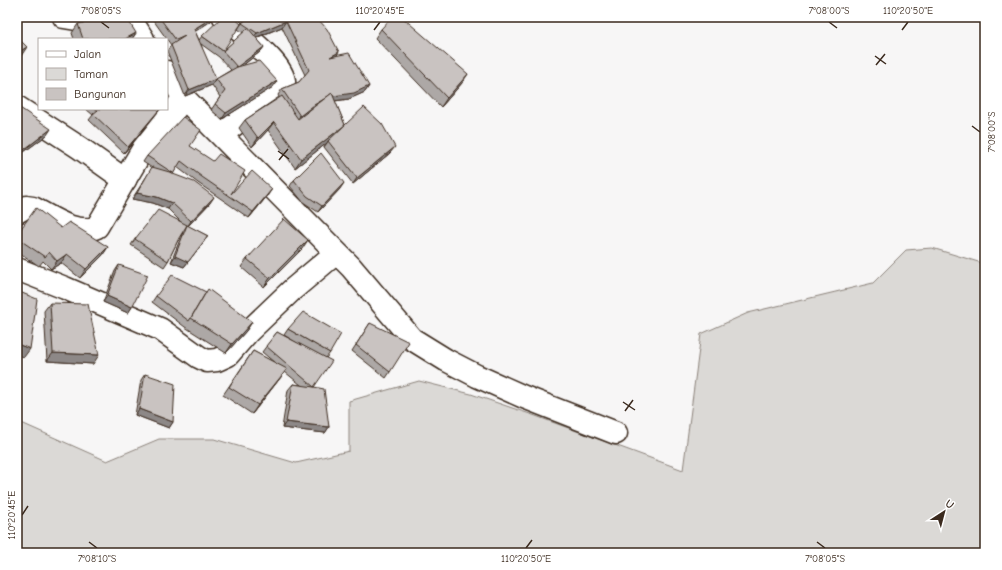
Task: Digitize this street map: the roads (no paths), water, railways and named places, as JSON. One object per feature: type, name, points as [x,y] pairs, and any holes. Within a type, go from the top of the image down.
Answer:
[{"type":"street","points":[[64,17],[82,20],[115,17]]},
{"type":"street","points":[[129,17],[143,38]]},
{"type":"street","points":[[222,134],[278,92],[284,84],[284,78],[266,54],[224,17]]},
{"type":"street","points":[[168,74],[184,98],[222,134],[372,290],[412,339],[427,349],[477,376],[524,397],[616,433]]},
{"type":"street","points":[[17,212],[26,207],[33,208],[72,227],[90,229],[97,226],[143,149],[184,98]]},
{"type":"street","points":[[17,107],[80,148],[125,180]]},
{"type":"street","points":[[17,269],[160,329],[199,357],[208,361],[217,360],[228,355],[248,332],[292,290],[336,253]]}]
